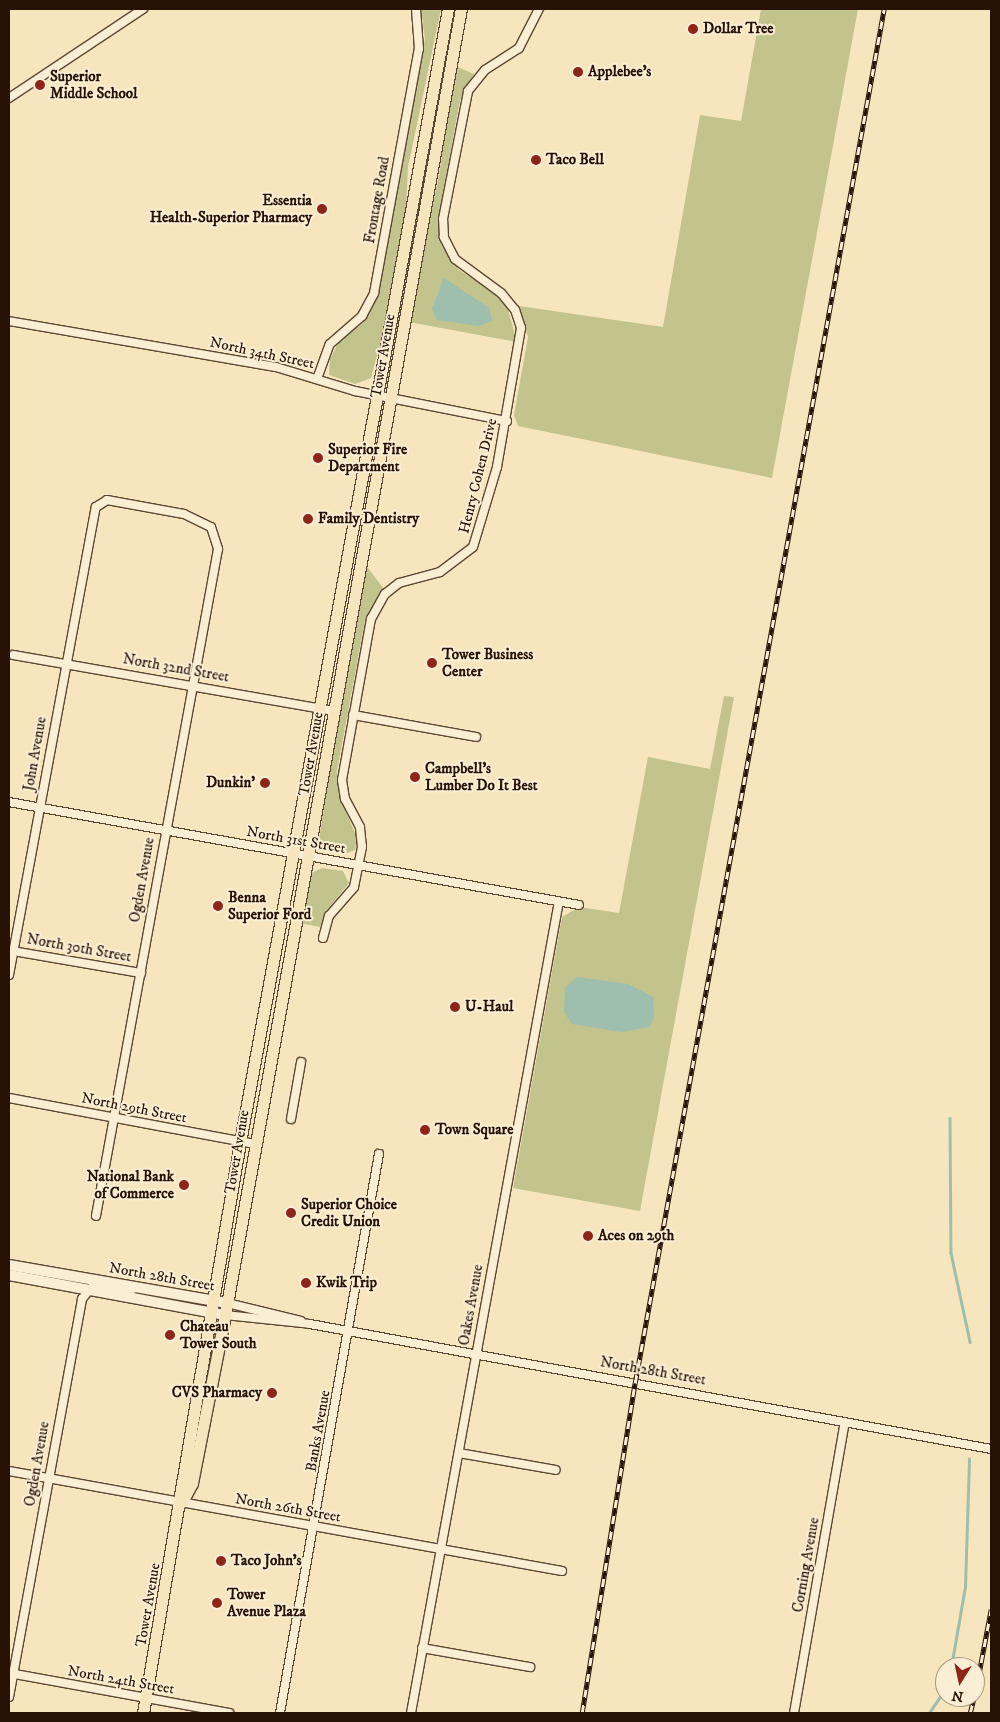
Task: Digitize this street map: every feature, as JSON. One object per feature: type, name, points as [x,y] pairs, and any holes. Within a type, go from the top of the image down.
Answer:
[{"type":"main road","name":"Tower Avenue","points":[[143,1713],[182,1502],[180,1484],[240,1142],[448,9]]},
{"type":"main road","name":"Tower Avenue","points":[[182,1502],[192,1483],[227,1303],[254,1144],[461,9]]},
{"type":"main road","name":"North 28th Street","points":[[9,1264],[140,1289],[211,1306],[224,1315]]},
{"type":"main road","name":"North 28th Street","points":[[9,1275],[87,1290],[211,1306],[227,1303]]},
{"type":"street","points":[[9,98],[143,9]]},
{"type":"street","name":"Frontage Road","points":[[317,379],[330,344],[362,316],[374,293],[419,49],[416,9]]},
{"type":"street","name":"Henry Cohen Drive","points":[[323,938],[329,916],[352,890],[359,866],[361,831],[345,799],[342,780],[353,715],[375,610],[399,583],[440,572],[473,547],[507,421],[522,340],[519,317],[501,293],[455,259],[444,237],[443,219],[468,91],[482,73],[522,45],[539,9]]},
{"type":"street","name":"North 34th Street","points":[[9,321],[276,367],[376,395],[507,421]]},
{"type":"street","name":"John Avenue","points":[[9,975],[88,538],[96,507],[106,500],[184,514],[211,527],[218,549]]},
{"type":"street","name":"Ogden Avenue","points":[[96,1216],[141,973],[164,831],[218,549]]},
{"type":"street","name":"North 32nd Street","points":[[13,655],[65,662],[334,711]]},
{"type":"street","points":[[353,715],[476,737]]},
{"type":"street","name":"North 31st Street","points":[[9,802],[579,905]]},
{"type":"street","name":"Oakes Avenue","points":[[411,1713],[559,902]]},
{"type":"street","name":"North 30th Street","points":[[13,951],[141,973]]},
{"type":"street","points":[[291,1120],[301,1062]]},
{"type":"street","name":"North 29th Street","points":[[9,1098],[254,1144]]},
{"type":"street","name":"Banks Avenue","points":[[280,1713],[350,1331],[379,1154]]},
{"type":"street","points":[[87,1290],[98,1286],[140,1289]]},
{"type":"street","name":"Ogden Avenue","points":[[9,1697],[11,1674],[87,1290]]},
{"type":"street","name":"North 28th Street","points":[[227,1303],[310,1324]]},
{"type":"street","name":"North 28th Street","points":[[224,1315],[310,1324],[991,1448]]},
{"type":"street","name":"Corning Avenue","points":[[794,1713],[846,1422]]},
{"type":"street","points":[[459,1453],[556,1470]]},
{"type":"street","name":"North 26th Street","points":[[9,1471],[562,1571]]},
{"type":"street","points":[[422,1648],[530,1667]]},
{"type":"street","name":"North 24th Street","points":[[11,1674],[229,1713]]},
{"type":"green space","points":[[421,9],[441,9],[408,167],[406,206],[381,340],[371,378],[355,384],[329,375],[330,359],[338,343],[364,322],[377,299],[425,39]]},
{"type":"green space","points":[[761,9],[858,9],[772,478],[518,426],[514,415],[528,337],[519,306],[663,327],[700,115],[741,121]]},
{"type":"green space","points":[[455,66],[474,74],[460,100],[438,219],[441,241],[459,270],[495,293],[507,306],[517,342],[409,322],[439,175]]},
{"type":"green space","points":[[364,563],[384,589],[365,620],[337,771],[339,795],[357,838],[355,850],[345,854],[328,850],[319,839]]},
{"type":"green space","points":[[724,696],[734,697],[640,1211],[513,1188],[562,917],[579,907],[619,913],[648,757],[710,769]]},
{"type":"green space","points":[[322,868],[343,871],[349,883],[326,911],[320,927],[300,923],[309,874]]},
{"type":"shaded area","points":[[444,278],[489,308],[492,321],[479,326],[437,320],[432,309]]},
{"type":"shaded area","points":[[577,977],[628,984],[653,997],[654,1017],[649,1027],[622,1032],[572,1024],[564,1012],[565,988]]},
{"type":"waterway","points":[[950,1118],[951,1253],[970,1342]]},
{"type":"waterway","points":[[953,1657],[965,1587],[969,1459]]},
{"type":"waterway","points":[[929,1713],[935,1704]]},
{"type":"railway","points":[[582,1713],[635,1383],[884,9]]},
{"type":"railway","points":[[982,1657],[991,1609]]},
{"type":"railway","points":[[970,1713],[972,1707]]},
{"type":"place","name":"Dollar Tree","points":[[693,29]]},
{"type":"place","name":"Applebee's","points":[[578,72]]},
{"type":"place","name":"Superior Middle School","points":[[40,85]]},
{"type":"place","name":"Taco Bell","points":[[536,160]]},
{"type":"place","name":"Essentia Health-Superior Pharmacy","points":[[322,209]]},
{"type":"place","name":"Superior Fire Department","points":[[318,458]]},
{"type":"place","name":"Family Dentistry","points":[[308,519]]},
{"type":"place","name":"Tower Business Center","points":[[432,663]]},
{"type":"place","name":"Campbell's Lumber Do It Best","points":[[415,777]]},
{"type":"place","name":"Dunkin'","points":[[265,783]]},
{"type":"place","name":"Benna Superior Ford","points":[[218,906]]},
{"type":"place","name":"U-Haul","points":[[455,1007]]},
{"type":"place","name":"Town Square","points":[[425,1130]]},
{"type":"place","name":"National Bank of Commerce","points":[[184,1185]]},
{"type":"place","name":"Superior Choice Credit Union","points":[[291,1213]]},
{"type":"place","name":"Aces on 29th","points":[[588,1236]]},
{"type":"place","name":"Kwik Trip","points":[[306,1283]]},
{"type":"place","name":"Chateau Tower South","points":[[170,1335]]},
{"type":"place","name":"CVS Pharmacy","points":[[272,1393]]},
{"type":"place","name":"Taco John's","points":[[221,1561]]},
{"type":"place","name":"Tower Avenue Plaza","points":[[217,1603]]}]
